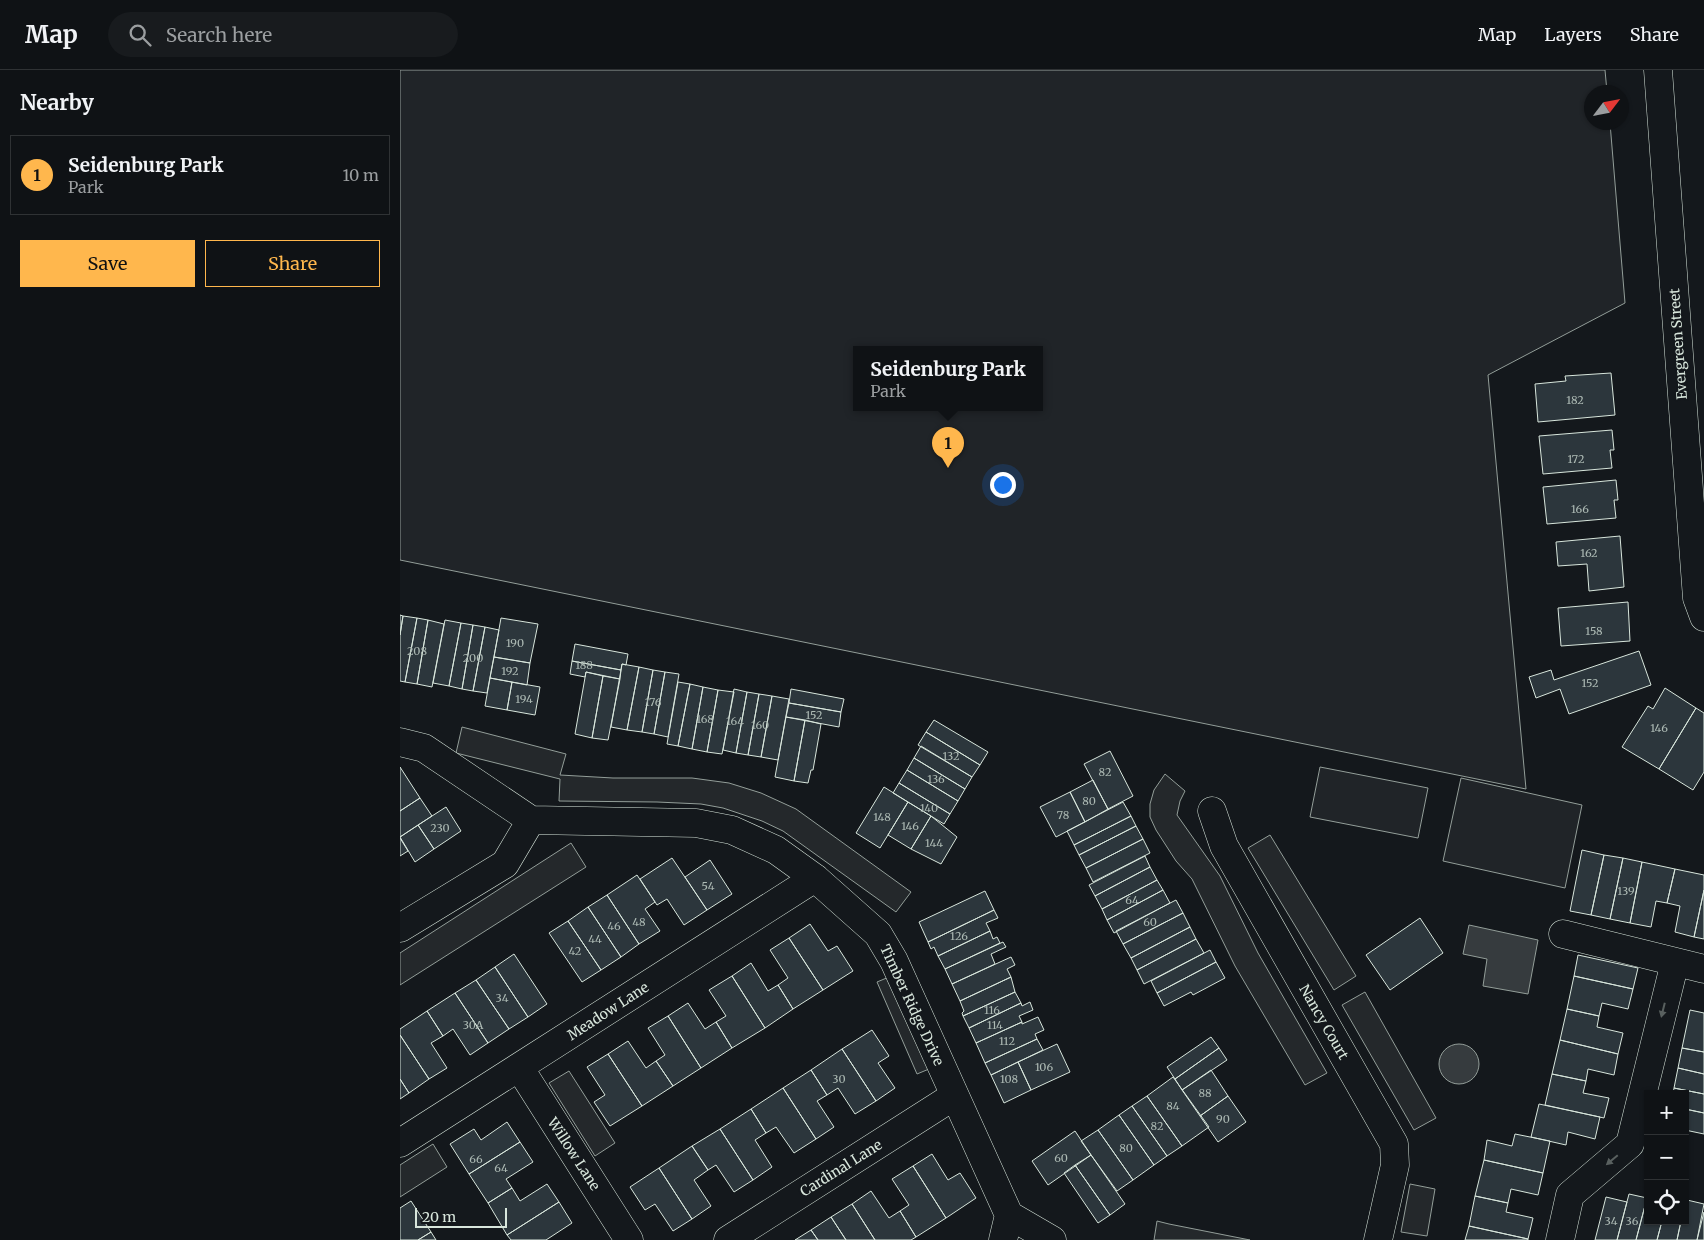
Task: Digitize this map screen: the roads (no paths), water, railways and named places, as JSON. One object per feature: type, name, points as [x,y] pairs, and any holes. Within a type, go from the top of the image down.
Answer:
[{"type":"street","name":"Evergreen Street","points":[[1658,70],[1697,598],[1704,617]]},
{"type":"street","points":[[400,742],[424,748],[531,820],[505,864],[400,928]]},
{"type":"street","name":"Nancy Court","points":[[1212,811],[1224,846],[1394,1144],[1395,1165],[1378,1240]]},
{"type":"street","name":"Timber Ridge Drive","points":[[531,820],[696,823],[732,830],[776,850],[815,878],[847,904],[882,940],[894,961],[954,1096],[1006,1227],[1052,1240]]},
{"type":"street","name":"Meadow Lane","points":[[400,1143],[815,878]]},
{"type":"street","points":[[1563,934],[1704,969]]},
{"type":"street","points":[[1560,1240],[1570,1195],[1630,1144],[1675,962]]},
{"type":"street","name":"Willow Lane","points":[[519,1067],[629,1240]]},
{"type":"street","name":"Cardinal Lane","points":[[728,1240],[954,1096]]},
{"type":"place","name":"Seidenburg Park","points":[[948,468]]}]
